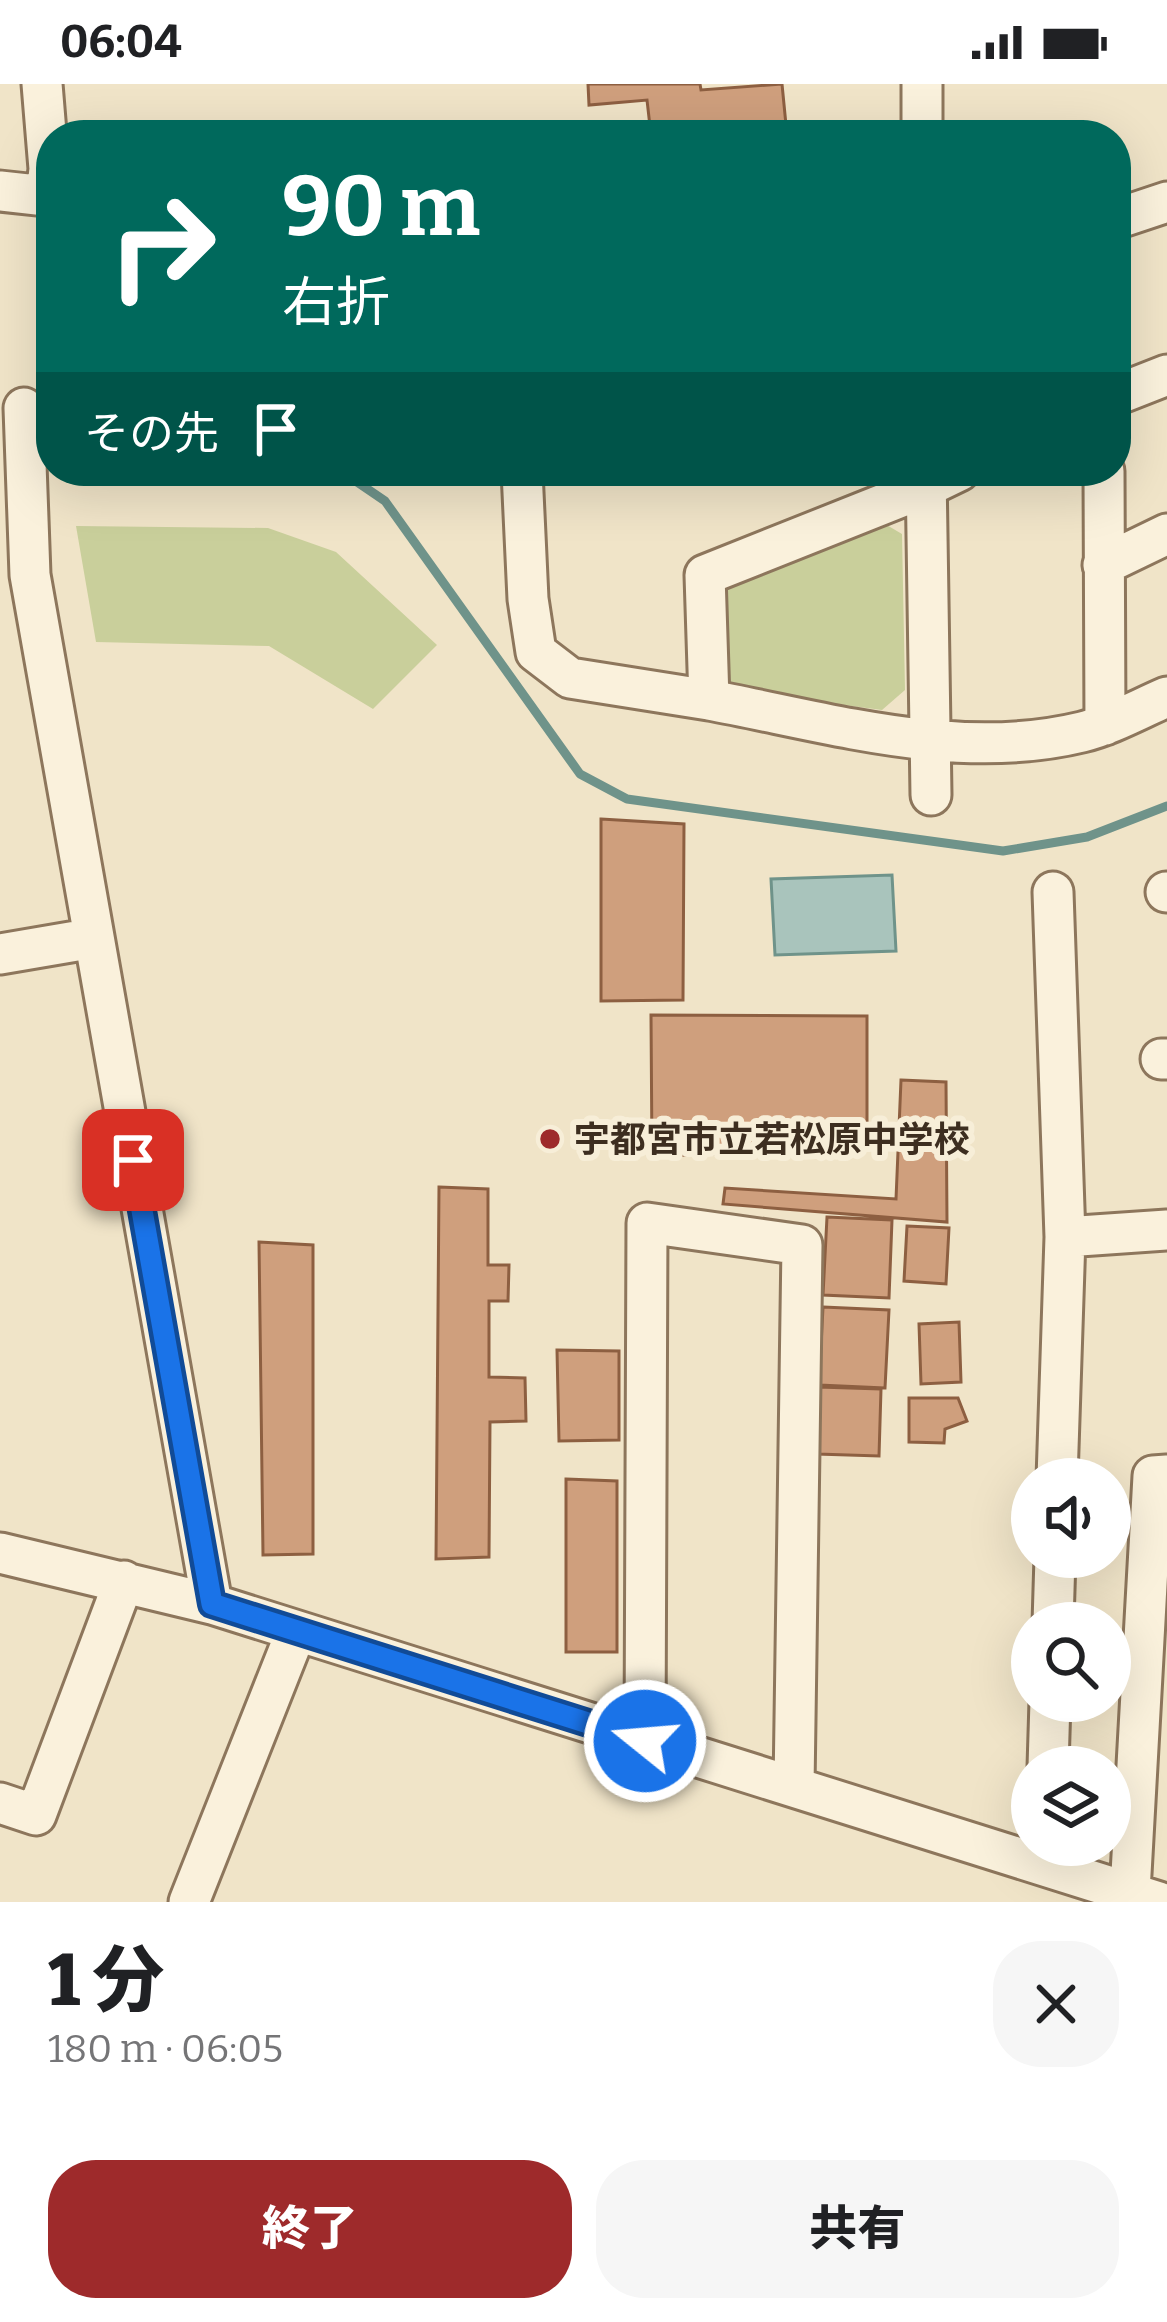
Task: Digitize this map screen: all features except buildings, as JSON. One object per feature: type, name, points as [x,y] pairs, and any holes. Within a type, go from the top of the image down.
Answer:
[{"type":"street","points":[[42,84],[45,120]]},
{"type":"street","points":[[922,84],[922,120]]},
{"type":"street","points":[[0,191],[36,195]]},
{"type":"street","points":[[1131,214],[1167,202]]},
{"type":"street","points":[[1131,389],[1167,375]]},
{"type":"street","points":[[25,408],[30,575],[212,1604]]},
{"type":"street","points":[[522,486],[527,599],[536,652],[570,679],[930,741],[994,745],[1086,731],[1167,697]]},
{"type":"street","points":[[709,700],[706,575],[914,486]]},
{"type":"street","points":[[931,795],[937,486]]},
{"type":"street","points":[[1104,486],[1105,725]]},
{"type":"street","points":[[1103,565],[1167,534]]},
{"type":"street","points":[[1053,892],[1065,1237],[1059,1458]]},
{"type":"street","points":[[0,955],[94,938]]},
{"type":"street","points":[[645,1741],[646,1223],[802,1245],[794,1787]]},
{"type":"street","points":[[1065,1237],[1167,1230]]},
{"type":"street","points":[[1072,1866],[1144,1897],[1153,1476],[1167,1475]]},
{"type":"street","points":[[0,1552],[212,1604],[794,1787],[1011,1846]]},
{"type":"street","points":[[0,1804],[36,1815],[124,1581]]},
{"type":"street","points":[[189,1902],[296,1633]]},
{"type":"green space","points":[[885,524],[902,534],[905,690],[882,710],[723,689],[722,583]]},
{"type":"green space","points":[[76,526],[268,528],[336,552],[437,645],[373,709],[269,646],[96,642]]},
{"type":"water","points":[[892,875],[896,951],[775,955],[771,879]]},
{"type":"waterway","points":[[363,486],[385,501],[580,774],[627,799],[1003,851],[1087,837],[1167,806]]},
{"type":"place","name":"宇都宮市立若松原中学校","points":[[550,1139]]},
{"type":"route","points":[[133,1160],[212,1604],[645,1741]]}]
